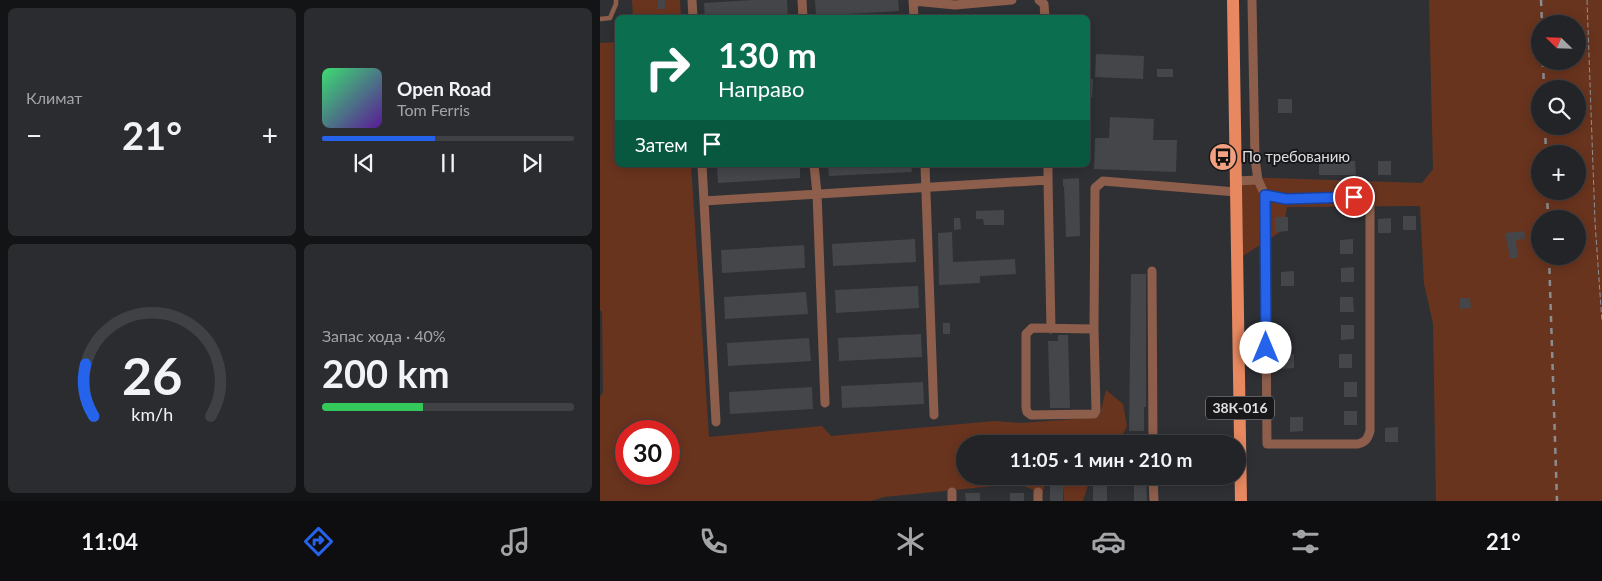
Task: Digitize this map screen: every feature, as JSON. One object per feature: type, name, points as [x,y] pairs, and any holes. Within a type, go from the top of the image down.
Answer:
[{"type":"main road","name":"38К-016","points":[[1233,0],[1241,501]]},
{"type":"street","points":[[692,0],[693,15]]},
{"type":"street","points":[[802,0],[803,15]]},
{"type":"street","points":[[914,15],[913,1],[955,5],[1012,0]]},
{"type":"street","points":[[1039,0],[1044,4],[1045,15]]},
{"type":"street","points":[[1252,0],[1255,158],[1258,180],[1265,195],[1266,444],[1364,443],[1370,431],[1370,197],[1286,199],[1265,195]]},
{"type":"street","points":[[702,167],[716,422]]},
{"type":"street","points":[[814,167],[817,193],[825,403]]},
{"type":"street","points":[[925,167],[934,415]]},
{"type":"street","points":[[1048,167],[1051,329]]},
{"type":"street","points":[[704,201],[1048,180]]},
{"type":"street","points":[[1094,329],[1032,328],[1026,334],[1027,412],[1031,415],[1094,414],[1097,407],[1094,329],[1095,188],[1098,184],[1103,181],[1236,186],[1258,180]]},
{"type":"street","points":[[1152,271],[1153,435]]},
{"type":"street","points":[[1153,485],[1154,501]]},
{"type":"lane","points":[[600,19],[610,18],[616,0]]},
{"type":"path","points":[[1587,0],[1594,222],[1602,322]]},
{"type":"shaded area","points":[[632,0],[680,0],[681,15],[633,15]]},
{"type":"shaded area","points":[[1429,0],[1602,0],[1602,501],[1436,501],[1433,323],[1424,284],[1420,206],[1287,207],[1283,230],[1243,256],[1241,177],[1422,183],[1433,169]]},
{"type":"shaded area","points":[[615,42],[615,167],[691,167],[709,437],[822,426],[831,436],[994,421],[1023,423],[1088,418],[1100,414],[1106,390],[1123,404],[1127,426],[1122,435],[956,435],[956,485],[1022,485],[884,497],[871,501],[600,501],[600,397],[603,392],[602,312],[600,310],[600,43]]},
{"type":"shaded area","points":[[1022,485],[1044,485],[1043,494]]},
{"type":"shaded area","points":[[1063,485],[1088,485],[1083,501],[1064,501]]},
{"type":"building","points":[[658,0],[665,0],[665,9],[658,9]]},
{"type":"building","points":[[787,0],[788,15],[705,15],[704,3]]},
{"type":"building","points":[[815,0],[898,0],[899,11],[816,15]]},
{"type":"building","points":[[1096,54],[1144,56],[1143,79],[1095,77]]},
{"type":"building","points":[[1157,69],[1173,69],[1173,77],[1157,77]]},
{"type":"building","points":[[1090,79],[1093,79],[1092,97],[1090,97]]},
{"type":"building","points":[[1278,99],[1292,99],[1292,113],[1278,113]]},
{"type":"building","points":[[1110,117],[1154,119],[1153,140],[1177,140],[1176,172],[1094,169],[1095,138],[1109,138]]},
{"type":"building","points":[[1319,161],[1355,161],[1356,175],[1319,175]]},
{"type":"building","points":[[1378,161],[1391,161],[1391,175],[1378,175]]},
{"type":"building","points":[[717,167],[800,167],[800,178],[718,183]]},
{"type":"building","points":[[828,167],[911,167],[912,172],[829,176]]},
{"type":"building","points":[[1079,178],[1080,236],[1066,237],[1063,179]]},
{"type":"building","points":[[1004,210],[1004,225],[984,225],[983,219],[976,219],[976,211]]},
{"type":"building","points":[[1403,216],[1416,216],[1416,230],[1403,230]]},
{"type":"building","points":[[1275,217],[1288,217],[1288,231],[1275,232]]},
{"type":"building","points":[[954,218],[960,218],[961,229],[954,230]]},
{"type":"building","points":[[1391,218],[1391,233],[1378,233],[1378,219]]},
{"type":"building","points":[[1524,231],[1525,239],[1516,240],[1518,258],[1510,258],[1505,233]]},
{"type":"building","points":[[952,232],[953,262],[1015,259],[1016,274],[980,276],[980,283],[939,285],[938,233]]},
{"type":"building","points":[[915,239],[916,262],[833,266],[832,244]]},
{"type":"building","points":[[1353,239],[1353,254],[1340,254],[1340,240]]},
{"type":"building","points":[[804,245],[805,268],[722,273],[721,250]]},
{"type":"building","points":[[1354,267],[1354,282],[1341,282],[1341,268]]},
{"type":"building","points":[[1294,271],[1294,286],[1281,286],[1281,272]]},
{"type":"building","points":[[1131,274],[1146,274],[1146,407],[1144,407],[1144,431],[1129,431]]},
{"type":"building","points":[[918,286],[919,308],[836,313],[835,290]]},
{"type":"building","points":[[806,292],[808,314],[725,319],[724,297]]},
{"type":"building","points":[[1340,297],[1353,297],[1354,312],[1340,312]]},
{"type":"building","points":[[1460,298],[1470,298],[1471,308],[1460,309]]},
{"type":"building","points":[[943,323],[950,323],[950,334],[943,334]]},
{"type":"building","points":[[1341,325],[1354,325],[1354,339],[1341,340]]},
{"type":"building","points":[[921,334],[922,357],[839,361],[838,338]]},
{"type":"building","points":[[1058,335],[1068,335],[1070,408],[1050,408],[1048,341],[1058,341]]},
{"type":"building","points":[[809,338],[811,361],[728,366],[727,343]]},
{"type":"building","points":[[1281,354],[1294,354],[1294,368],[1281,369]]},
{"type":"building","points":[[1339,354],[1352,354],[1352,368],[1339,368]]},
{"type":"building","points":[[923,382],[924,404],[842,408],[841,386]]},
{"type":"building","points":[[1344,382],[1357,382],[1357,397],[1344,397]]},
{"type":"building","points":[[812,387],[813,409],[730,414],[729,392]]},
{"type":"building","points":[[1344,411],[1357,411],[1357,425],[1344,425]]},
{"type":"building","points":[[1290,417],[1303,417],[1303,431],[1290,432]]},
{"type":"building","points":[[1398,427],[1398,442],[1385,442],[1385,428]]},
{"type":"building","points":[[1050,485],[1063,485],[1063,501],[1050,501]]},
{"type":"building","points":[[1093,485],[1107,485],[1107,501],[1093,501]]},
{"type":"building","points":[[1134,485],[1146,485],[1147,501],[1134,501]]},
{"type":"building","points":[[965,493],[980,493],[980,501],[966,501]]},
{"type":"building","points":[[1010,493],[1024,493],[1024,501],[1010,501]]},
{"type":"railway","points":[[1541,0],[1542,15]]},
{"type":"railway","points":[[1543,70],[1544,80]]},
{"type":"railway","points":[[1545,135],[1546,145]]},
{"type":"railway","points":[[1547,200],[1548,210]]},
{"type":"railway","points":[[1549,265],[1557,501]]},
{"type":"place","name":"По требованию","points":[[1223,157]]},
{"type":"route","points":[[1266,348],[1265,195],[1286,199],[1354,197]]}]
